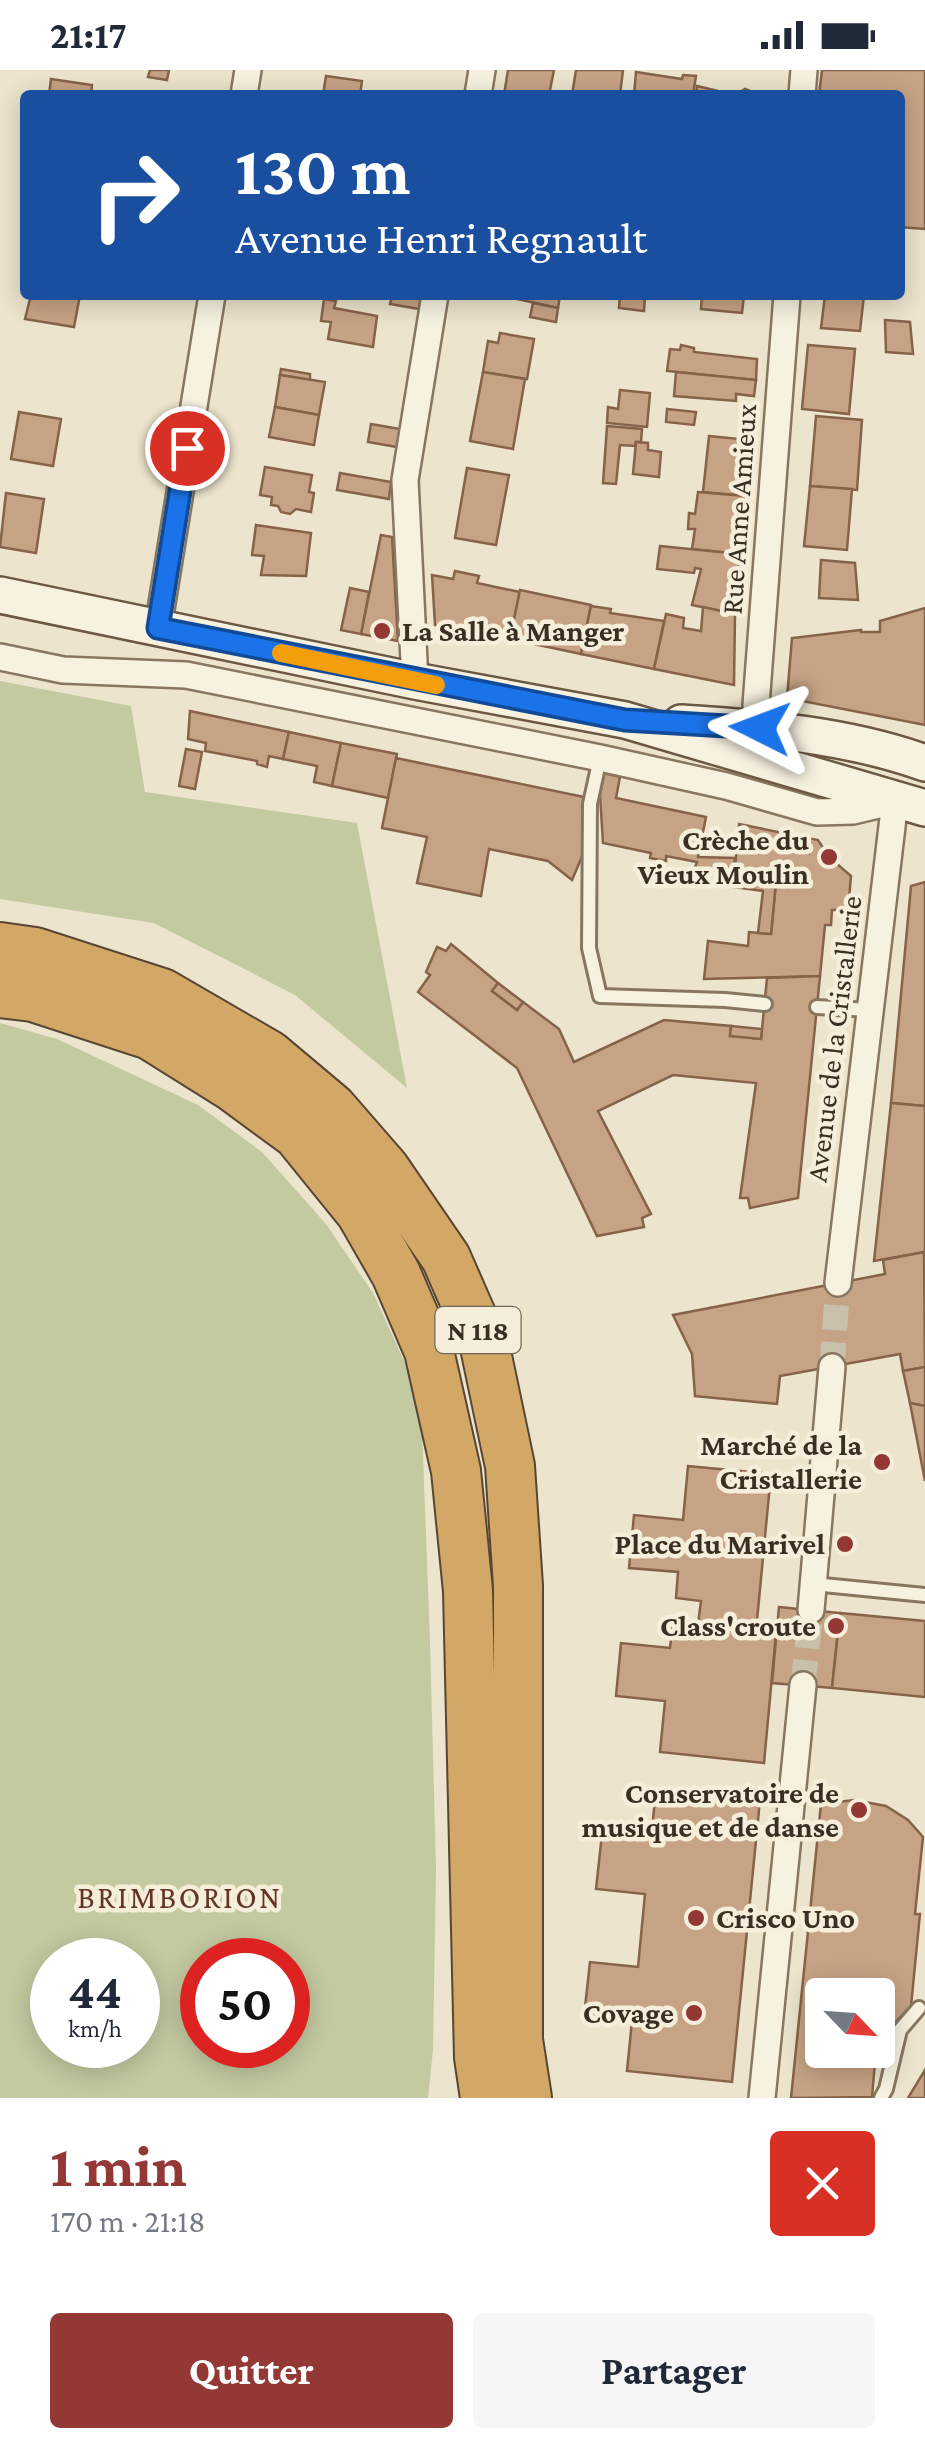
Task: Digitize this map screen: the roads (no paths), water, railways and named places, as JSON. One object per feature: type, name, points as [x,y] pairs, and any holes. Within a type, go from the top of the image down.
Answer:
[{"type":"highway","name":"N 118","points":[[0,947],[34,952],[162,993],[270,1054],[332,1108],[385,1168],[446,1258],[485,1347],[510,1466],[518,1586],[518,2040],[527,2098]]},
{"type":"highway","name":"N 118","points":[[0,994],[33,997],[150,1035],[233,1087],[297,1134],[361,1213],[396,1274],[429,1351],[456,1471],[468,1592],[479,2057],[485,2098]]},
{"type":"highway","points":[[518,1968],[542,2036],[554,2098]]},
{"type":"main road","points":[[0,595],[414,681],[625,720],[910,805],[925,776]]},
{"type":"main road","points":[[625,720],[760,728],[858,745],[925,762]]},
{"type":"street","points":[[158,628],[211,300]]},
{"type":"street","points":[[414,681],[405,480],[435,300]]},
{"type":"street","name":"Rue Anne Amieux","points":[[760,728],[756,705],[787,300]]},
{"type":"street","points":[[0,657],[63,670],[186,674],[600,758],[726,786],[816,812],[910,805]]},
{"type":"street","points":[[858,745],[910,805]]},
{"type":"street","name":"Avenue de la Cristallerie","points":[[838,1283],[870,1010],[910,805]]},
{"type":"street","points":[[810,1610],[832,1367]]},
{"type":"street","points":[[762,2098],[803,1686]]},
{"type":"lane","points":[[600,758],[590,804],[589,948],[600,996],[765,1004]]},
{"type":"lane","points":[[817,1007],[870,1010]]},
{"type":"lane","points":[[813,1584],[925,1596]]},
{"type":"lane","points":[[881,2098],[900,2030],[919,2008]]},
{"type":"tunnel","points":[[832,1367],[838,1283]]},
{"type":"tunnel","points":[[803,1685],[811,1610]]},
{"type":"place","name":"La Salle à Manger","points":[[382,631]]},
{"type":"place","name":"Crèche du Vieux Moulin","points":[[829,857]]},
{"type":"place","name":"Marché de la Cristallerie","points":[[882,1462]]},
{"type":"place","name":"Place du Marivel","points":[[845,1544]]},
{"type":"place","name":"Class'croute","points":[[836,1626]]},
{"type":"place","name":"Conservatoire de musique et de danse","points":[[859,1810]]},
{"type":"place","name":"Crisco Uno","points":[[696,1918]]},
{"type":"place","name":"Covage","points":[[694,2013]]},
{"type":"district","name":"BRIMBORION","points":[[180,1897]]}]
